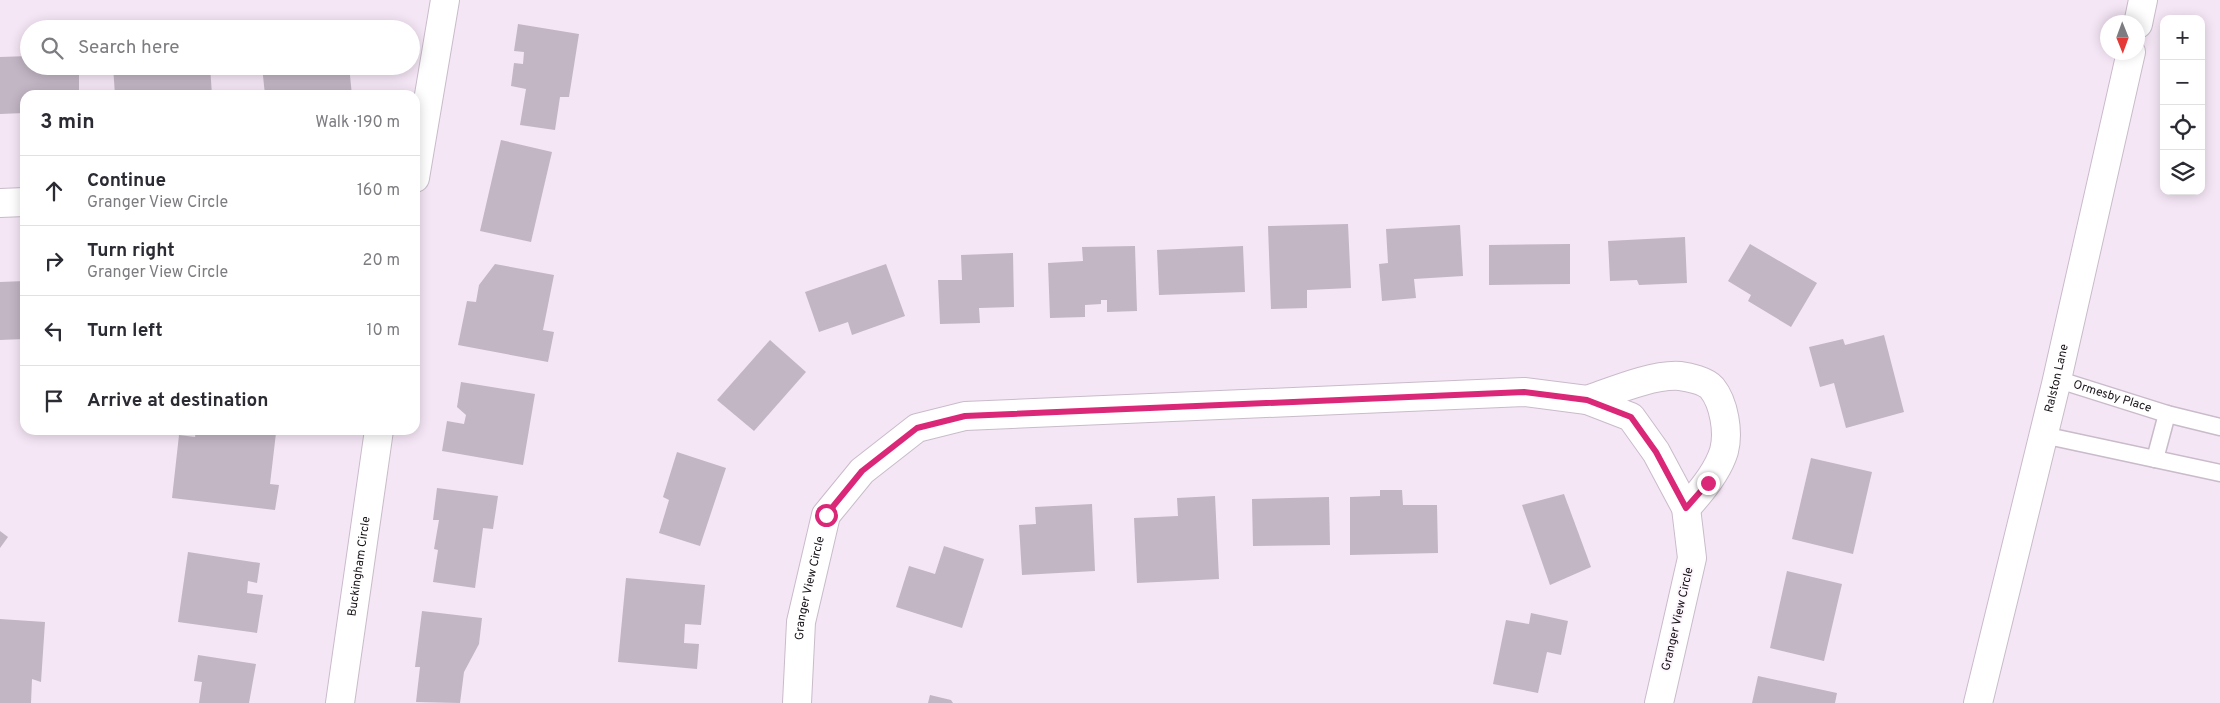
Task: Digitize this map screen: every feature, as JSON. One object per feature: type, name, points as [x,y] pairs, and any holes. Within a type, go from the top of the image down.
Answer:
[{"type":"street","points":[[420,148],[445,0]]},
{"type":"street","points":[[2140,15],[2143,0]]},
{"type":"street","name":"Ralston Lane","points":[[1978,703],[2043,435],[2129,60]]},
{"type":"street","points":[[0,204],[20,202]]},
{"type":"street","points":[[1587,400],[1626,385],[1665,377],[1680,376],[1711,386],[1720,402],[1726,425],[1724,450],[1708,483],[1686,508]]},
{"type":"street","name":"Granger View Circle","points":[[797,703],[801,622],[826,515],[862,471],[917,428],[965,416],[1515,393],[1587,400],[1631,417],[1656,452],[1686,508],[1692,558],[1659,703]]},
{"type":"street","name":"Buckingham Circle","points":[[340,703],[378,435]]},
{"type":"lane","name":"Ormesby Place","points":[[2056,379],[2167,414],[2220,428]]},
{"type":"lane","name":"Ormesby Place","points":[[2155,459],[2167,414]]},
{"type":"lane","points":[[2043,435],[2220,473]]},
{"type":"building","points":[[518,24],[579,34],[569,97],[560,97],[555,130],[520,125],[526,89],[511,86],[514,63],[523,64],[524,52],[514,51]]},
{"type":"building","points":[[20,56],[20,75],[79,75],[79,90],[20,90],[20,113],[0,114],[0,57]]},
{"type":"building","points":[[114,75],[211,75],[212,90],[115,90]]},
{"type":"building","points":[[263,75],[350,75],[351,90],[264,90]]},
{"type":"building","points":[[501,140],[552,152],[531,242],[480,231]]},
{"type":"building","points":[[1348,224],[1351,288],[1307,290],[1307,308],[1271,309],[1268,226]]},
{"type":"building","points":[[1460,225],[1463,276],[1414,279],[1416,298],[1382,301],[1379,264],[1388,263],[1386,229]]},
{"type":"building","points":[[1685,237],[1687,283],[1639,285],[1637,280],[1610,281],[1608,241]]},
{"type":"building","points":[[1570,244],[1570,284],[1489,285],[1489,245]]},
{"type":"building","points":[[1750,244],[1817,283],[1791,327],[1748,301],[1751,295],[1728,281]]},
{"type":"building","points":[[1135,246],[1137,311],[1107,312],[1107,300],[1101,300],[1101,304],[1085,305],[1085,317],[1050,318],[1048,263],[1083,261],[1082,247]]},
{"type":"building","points":[[1243,246],[1245,292],[1159,295],[1157,250]]},
{"type":"building","points":[[1013,253],[1014,307],[979,308],[980,323],[940,324],[938,280],[962,280],[961,255]]},
{"type":"building","points":[[495,264],[554,275],[543,330],[554,332],[548,362],[458,345],[467,301],[476,302],[479,285]]},
{"type":"building","points":[[886,264],[905,316],[852,335],[848,322],[819,332],[805,292]]},
{"type":"building","points":[[20,281],[20,339],[0,340],[0,282]]},
{"type":"building","points":[[1884,335],[1904,412],[1846,428],[1834,383],[1820,387],[1809,347],[1843,339],[1845,345]]},
{"type":"building","points":[[770,340],[806,372],[754,431],[717,400]]},
{"type":"building","points":[[461,382],[535,394],[523,465],[442,451],[447,421],[464,424],[466,415],[457,407]]},
{"type":"building","points":[[179,435],[195,437],[195,435],[276,435],[270,484],[279,485],[275,510],[172,498]]},
{"type":"building","points":[[677,452],[726,468],[700,546],[659,533],[669,500],[663,497]]},
{"type":"building","points":[[1811,458],[1872,472],[1853,554],[1792,539]]},
{"type":"building","points":[[437,488],[498,496],[493,529],[483,528],[475,588],[433,582],[438,550],[434,549],[439,520],[433,520]]},
{"type":"building","points":[[1380,490],[1402,490],[1403,505],[1437,505],[1438,553],[1350,555],[1350,497],[1380,496]]},
{"type":"building","points":[[1564,494],[1591,567],[1550,585],[1522,505]]},
{"type":"building","points":[[1215,496],[1219,579],[1137,583],[1134,518],[1178,516],[1177,498]]},
{"type":"building","points":[[1329,497],[1330,545],[1253,546],[1252,499]]},
{"type":"building","points":[[1092,504],[1095,571],[1022,575],[1019,525],[1036,524],[1035,507]]},
{"type":"building","points":[[0,531],[8,537],[0,548]]},
{"type":"building","points":[[944,546],[984,559],[962,628],[896,607],[909,566],[935,574]]},
{"type":"building","points":[[188,552],[260,563],[257,583],[248,581],[247,593],[263,595],[257,633],[178,622]]},
{"type":"building","points":[[1787,571],[1842,584],[1824,661],[1770,648]]},
{"type":"building","points":[[626,578],[705,585],[701,625],[685,624],[684,643],[699,644],[697,669],[618,662]]},
{"type":"building","points":[[422,611],[482,618],[479,644],[464,672],[460,703],[416,702],[420,667],[415,667]]},
{"type":"building","points":[[1531,613],[1568,621],[1561,655],[1547,652],[1538,693],[1493,684],[1506,620],[1529,624]]},
{"type":"building","points":[[0,619],[45,622],[41,682],[32,679],[31,703],[0,703]]},
{"type":"building","points":[[198,655],[256,664],[249,703],[199,703],[202,682],[194,681]]},
{"type":"building","points":[[1758,676],[1837,693],[1835,703],[1752,703]]},
{"type":"building","points":[[930,695],[951,700],[953,703],[928,703]]},
{"type":"route","points":[[826,515],[862,471],[917,428],[965,416],[1524,392],[1587,400],[1631,417],[1656,452],[1686,508],[1708,483]]}]
